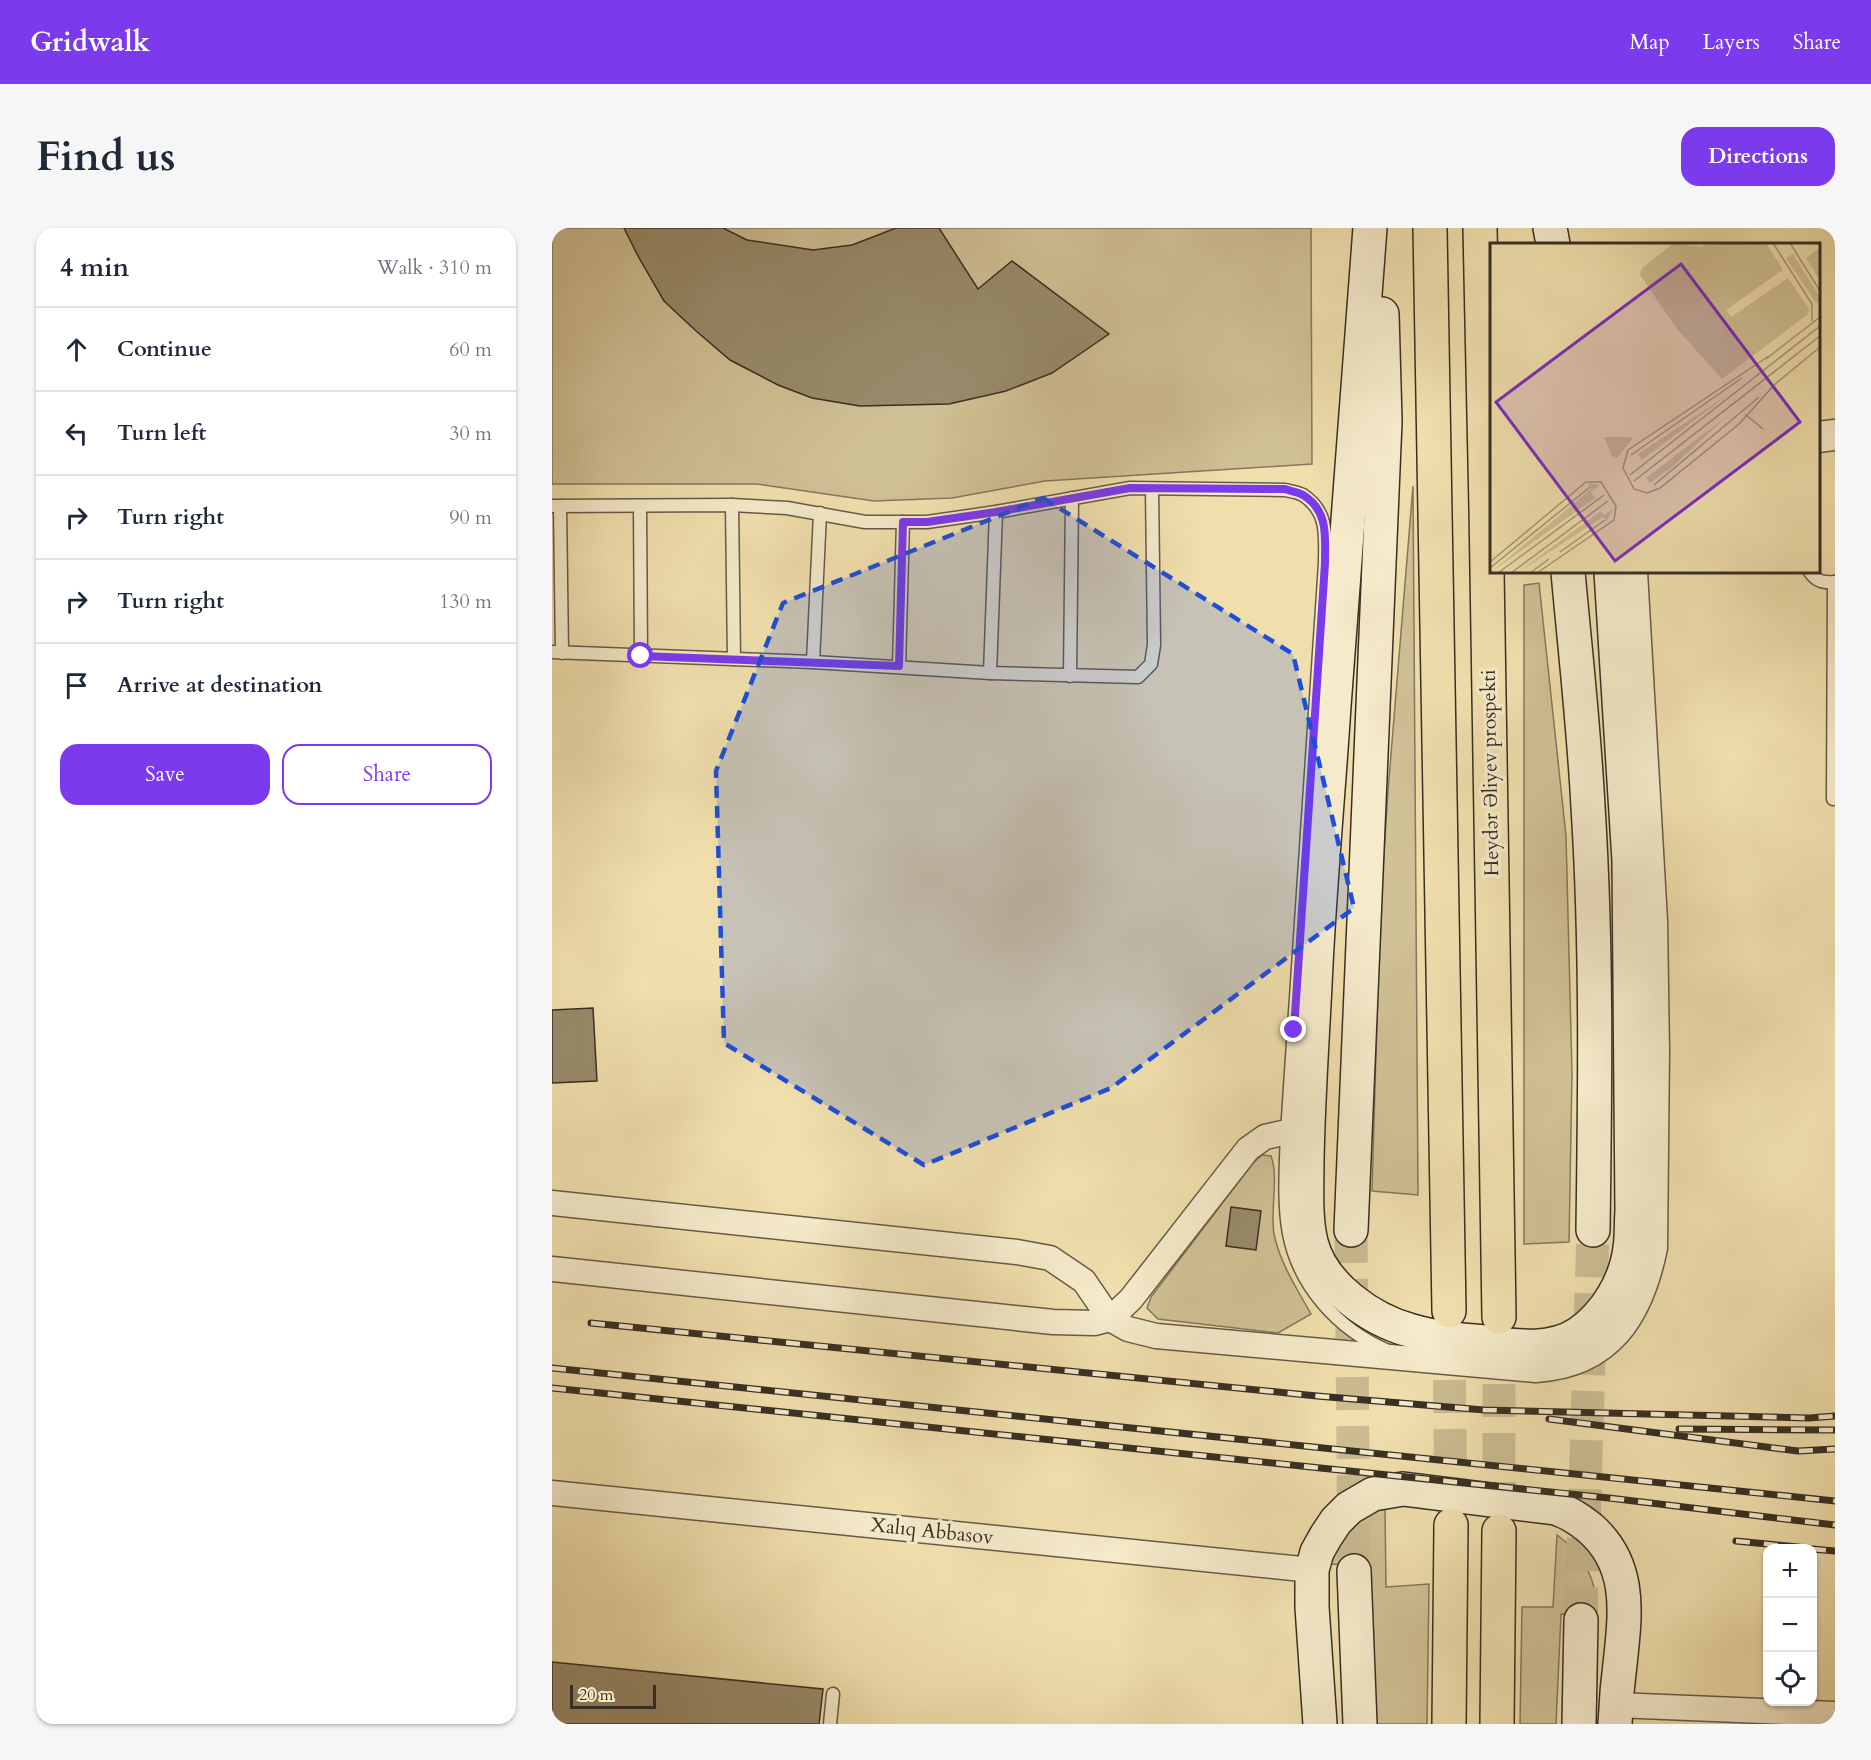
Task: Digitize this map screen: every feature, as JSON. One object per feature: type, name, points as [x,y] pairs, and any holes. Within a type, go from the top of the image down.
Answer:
[{"type":"highway","points":[[1430,228],[1449,1311]]},
{"type":"highway","name":"Heydər Əliyev prospekti","points":[[1480,228],[1499,1317]]},
{"type":"highway","points":[[1449,1724],[1451,1525]]},
{"type":"highway","points":[[1497,1724],[1499,1531]]},
{"type":"main road","points":[[1370,228],[1317,937],[1297,1132],[1311,1242],[1324,1270],[1338,1287],[1362,1308],[1407,1330],[1433,1336],[1536,1347],[1556,1344],[1577,1334],[1599,1315],[1613,1296],[1625,1271],[1630,1247],[1632,1211],[1629,861],[1611,573]]},
{"type":"main road","points":[[1351,1230],[1385,421],[1380,228]]},
{"type":"main road","points":[[1546,243],[1549,228]]},
{"type":"main road","points":[[1549,228],[1553,243]]},
{"type":"main road","points":[[1568,573],[1592,878],[1595,976],[1593,1230]]},
{"type":"main road","points":[[1320,1724],[1312,1607],[1312,1570],[1317,1552],[1336,1521],[1349,1508],[1373,1494],[1403,1489],[1541,1505],[1568,1512],[1606,1544],[1621,1577],[1625,1598],[1615,1714]]},
{"type":"main road","points":[[1354,1571],[1360,1724]]},
{"type":"main road","points":[[1579,1724],[1581,1620]]},
{"type":"street","points":[[1549,228],[1557,243]]},
{"type":"street","points":[[1820,437],[1835,435]]},
{"type":"street","points":[[552,1203],[1017,1252],[1050,1258],[1084,1281],[1110,1319],[1128,1329],[1156,1336],[1536,1370],[1558,1368],[1588,1358],[1605,1346],[1621,1330],[1642,1295],[1651,1270],[1656,1236],[1655,921],[1635,573]]},
{"type":"street","points":[[552,1269],[1053,1322],[1095,1323],[1110,1319],[1131,1299],[1248,1149],[1265,1137],[1297,1132]]},
{"type":"street","name":"Xalıq Abbasov","points":[[552,1493],[1312,1570]]},
{"type":"street","points":[[1615,1714],[1835,1714]]},
{"type":"lane","points":[[1152,489],[1154,645],[1151,664],[1138,677],[990,673],[899,666],[557,652],[556,506],[732,505],[787,508],[865,522],[927,522],[1130,488],[1285,489],[1302,495],[1316,508],[1325,523],[1325,563],[1297,1132],[1286,1208],[1289,1233],[1295,1257],[1307,1281],[1344,1325],[1387,1350],[1416,1358]]},
{"type":"lane","points":[[1070,676],[1072,498]]},
{"type":"lane","points":[[732,505],[734,659]]},
{"type":"lane","points":[[640,506],[641,656]]},
{"type":"lane","points":[[990,673],[996,512]]},
{"type":"lane","points":[[813,662],[820,513]]},
{"type":"lane","points":[[899,666],[903,522]]},
{"type":"lane","points":[[1811,573],[1822,582],[1835,582],[1833,799]]},
{"type":"lane","points":[[830,1724],[833,1694]]},
{"type":"highlighted area","points":[[1043,498],[1293,654],[1354,908],[1111,1088],[924,1165],[724,1043],[716,771],[783,603]]},
{"type":"shaded area","points":[[552,228],[1311,228],[1312,464],[1045,481],[952,498],[874,501],[757,484],[552,484]]},
{"type":"shaded area","points":[[1413,486],[1418,1195],[1372,1191],[1380,914]]},
{"type":"shaded area","points":[[1539,583],[1566,836],[1572,1073],[1569,1242],[1524,1244],[1524,585]]},
{"type":"shaded area","points":[[1262,1155],[1271,1156],[1273,1164],[1273,1225],[1280,1255],[1311,1314],[1278,1333],[1158,1319],[1147,1308],[1151,1297],[1253,1163]]},
{"type":"shaded area","points":[[1385,1508],[1386,1587],[1429,1584],[1427,1724],[1374,1724],[1367,1566],[1330,1564],[1349,1527],[1363,1516]]},
{"type":"shaded area","points":[[1557,1535],[1575,1551],[1588,1571],[1595,1592],[1597,1616],[1561,1614],[1556,1724],[1520,1724],[1522,1607],[1553,1607]]},
{"type":"building","points":[[624,228],[723,228],[747,240],[813,250],[852,245],[896,228],[939,228],[978,289],[1012,261],[1109,334],[1052,373],[1006,391],[949,404],[860,406],[812,398],[778,385],[730,360],[695,330],[664,301]]},
{"type":"building","points":[[593,1008],[597,1081],[552,1083],[552,1010]]},
{"type":"building","points":[[1231,1207],[1261,1211],[1256,1250],[1226,1246]]},
{"type":"building","points":[[552,1662],[823,1689],[819,1724],[552,1724]]},
{"type":"tunnel","points":[[1351,1230],[1354,1571]]},
{"type":"tunnel","points":[[1581,1620],[1593,1230]]},
{"type":"tunnel","points":[[1449,1331],[1451,1522]]},
{"type":"tunnel","points":[[1499,1335],[1499,1529]]},
{"type":"railway","points":[[591,1323],[1317,1396],[1484,1410],[1809,1418],[1835,1416]]},
{"type":"railway","points":[[552,1368],[1835,1501]]},
{"type":"railway","points":[[552,1388],[1609,1498],[1835,1525]]},
{"type":"railway","points":[[1549,1419],[1798,1451],[1835,1449]]},
{"type":"railway","points":[[1679,1429],[1835,1430]]},
{"type":"railway","points":[[1736,1541],[1766,1544]]},
{"type":"railway","points":[[1817,1549],[1835,1551]]},
{"type":"route","points":[[641,656],[899,666],[903,522],[927,522],[996,512],[1130,488],[1285,489],[1302,495],[1316,508],[1325,523],[1325,563],[1294,1030]]}]
